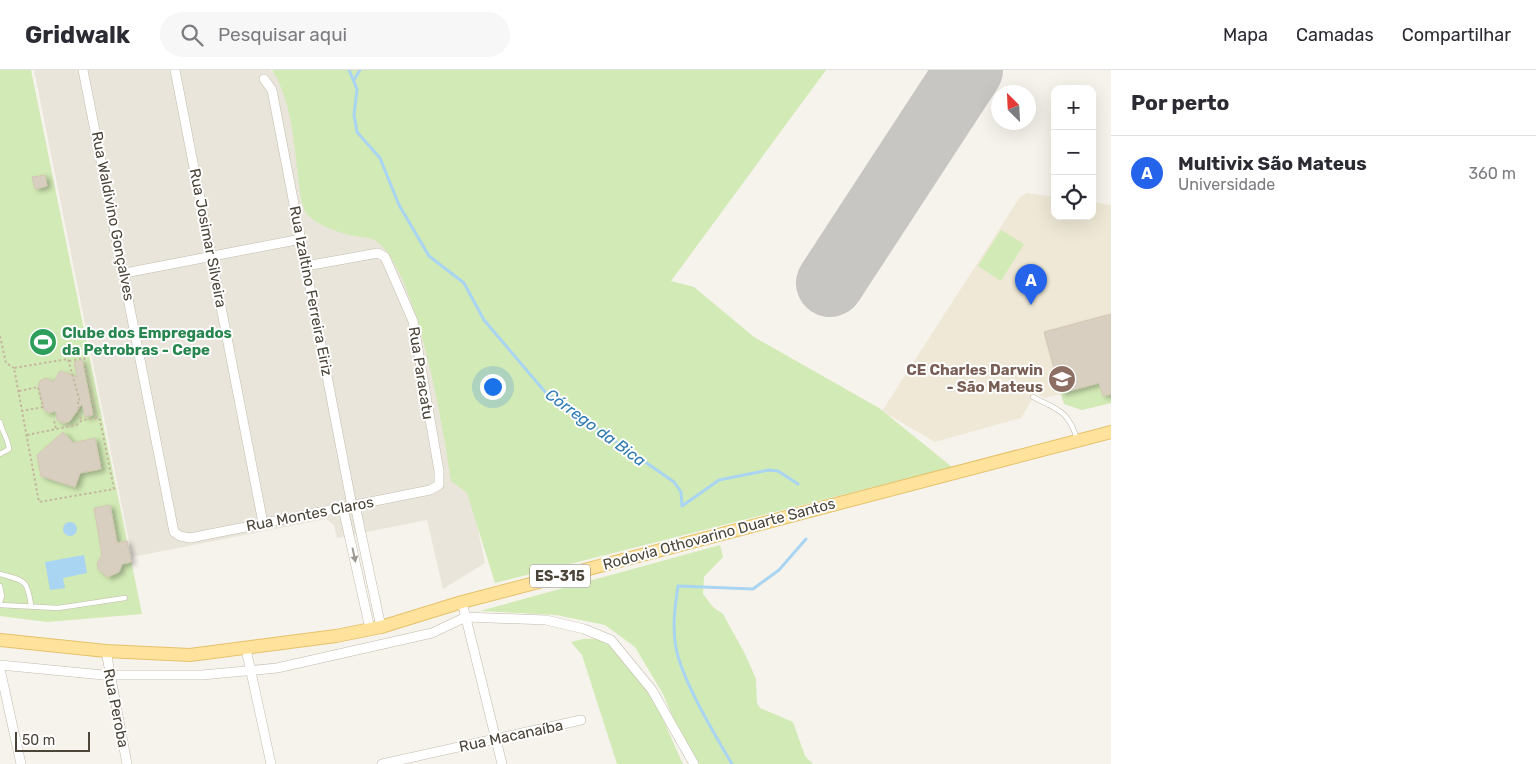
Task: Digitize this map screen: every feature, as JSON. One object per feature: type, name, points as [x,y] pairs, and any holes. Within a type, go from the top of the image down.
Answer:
[{"type":"main road","name":"Rodovia Othovarino Duarte Santos","points":[[0,640],[106,651],[190,654],[246,649],[375,628],[462,602],[1111,432]]},
{"type":"street","name":"Rua Waldivino Gonçalves","points":[[84,70],[174,532],[180,536]]},
{"type":"street","name":"Rua Josimar Silveira","points":[[174,70],[263,523]]},
{"type":"street","name":"Rua Izaltino Ferreira Eiriz","points":[[264,80],[272,90],[350,506],[375,628]]},
{"type":"street","points":[[125,273],[301,239]]},
{"type":"street","name":"Rua Paracatu","points":[[306,266],[378,253],[385,257],[413,321],[439,471],[439,485]]},
{"type":"street","name":"Rua Montes Claros","points":[[180,536],[190,538],[430,490],[439,485]]},
{"type":"street","points":[[462,602],[502,764]]},
{"type":"street","points":[[21,764],[0,667],[110,675],[202,675],[251,671],[277,668],[432,633],[466,616],[546,620],[584,629],[611,640],[652,690],[694,764]]},
{"type":"street","points":[[246,649],[271,764]]},
{"type":"street","name":"Rua Peroba","points":[[106,651],[127,764]]},
{"type":"street","name":"Rua Macanaíba","points":[[382,764],[582,720]]},
{"type":"lane","points":[[1033,397],[1067,416],[1072,422],[1078,440]]},
{"type":"lane","points":[[0,422],[2,431],[9,441],[9,449],[0,454]]},
{"type":"lane","points":[[0,574],[21,579],[28,586],[31,605]]},
{"type":"lane","points":[[0,586],[2,596],[0,604],[58,608],[124,598]]},
{"type":"path","points":[[0,336],[6,363],[14,368],[65,358],[68,361],[84,358],[97,418],[100,420],[114,489],[39,502],[14,368]]},
{"type":"path","points":[[68,361],[80,402],[78,403],[81,421]]},
{"type":"path","points":[[18,391],[38,387],[42,407],[22,411]]},
{"type":"path","points":[[27,435],[76,425],[81,421],[97,418]]},
{"type":"path","points":[[54,421],[56,429]]},
{"type":"shaded area","points":[[34,70],[270,70],[277,75],[354,212],[402,261],[468,482],[485,563],[443,589],[427,520],[337,538],[334,525],[326,519],[132,557]]},
{"type":"shaded area","points":[[1027,193],[1051,196],[1051,220],[1096,220],[1096,203],[1111,205],[1111,403],[1082,410],[1064,404],[1061,394],[1045,398],[1036,393],[1021,418],[935,442],[882,411],[1020,197]]},
{"type":"green space","name":"Clube dos Empregados da Petrobras - Cepe","points":[[0,70],[31,70],[142,614],[47,622],[0,616]]},
{"type":"green space","points":[[272,70],[826,70],[671,281],[694,287],[754,337],[879,408],[952,467],[495,583],[467,493],[451,481],[435,390],[416,316],[404,283],[391,257],[376,241],[348,235],[328,228],[315,221],[306,213],[301,199],[295,149],[285,98]]},
{"type":"green space","points":[[1001,230],[1024,244],[1001,281],[978,266]]},
{"type":"green space","points":[[1099,383],[1103,396],[1111,394],[1111,403],[1082,410],[1064,404],[1061,393]]},
{"type":"green space","points":[[720,545],[723,557],[704,577],[703,594],[713,607],[723,614],[745,654],[756,679],[757,703],[760,708],[793,722],[805,756],[813,764],[693,764],[663,694],[635,647],[605,625],[556,615],[480,611]]},
{"type":"green space","points":[[583,639],[602,641],[617,650],[641,678],[660,713],[683,764],[617,764],[582,655],[571,642]]},
{"type":"water","points":[[67,522],[73,522],[77,529],[73,536],[67,536],[63,532],[63,526]]},
{"type":"water","points":[[84,555],[87,573],[63,578],[65,588],[50,590],[45,562]]},
{"type":"building","points":[[45,175],[47,186],[35,189],[32,177]]},
{"type":"building","points":[[1111,314],[1111,394],[1103,396],[1099,383],[1061,393],[1044,332]]},
{"type":"building","points":[[82,360],[93,415],[85,417],[82,404],[69,422],[63,423],[57,420],[56,411],[49,413],[44,410],[38,385],[41,380],[46,378],[53,382],[60,371],[77,377],[74,362]]},
{"type":"building","points":[[63,432],[73,443],[95,438],[101,469],[80,473],[75,487],[41,476],[37,455]]},
{"type":"building","points":[[110,505],[117,543],[127,541],[131,562],[122,564],[119,572],[108,577],[98,569],[97,563],[102,555],[94,508]]},
{"type":"waterway","name":"Córrego da Bica","points":[[349,70],[357,89],[354,115],[357,132],[380,158],[399,205],[429,256],[464,283],[484,320],[546,393],[674,482],[681,492],[682,506],[719,480],[769,470],[778,471],[798,484]]},
{"type":"waterway","points":[[354,80],[360,70]]},
{"type":"waterway","name":"Córrego da Bica","points":[[732,764],[700,707],[679,661],[674,633],[678,586],[753,589],[779,570],[806,539]]},
{"type":"runway","points":[[830,283],[969,70]]},
{"type":"place","name":"Multivix São Mateus","points":[[1031,305]]},
{"type":"place","name":"Clube dos Empregados da Petrobras - Cepe","points":[[43,342]]},
{"type":"place","name":"CE Charles Darwin - São Mateus","points":[[1062,379]]}]
